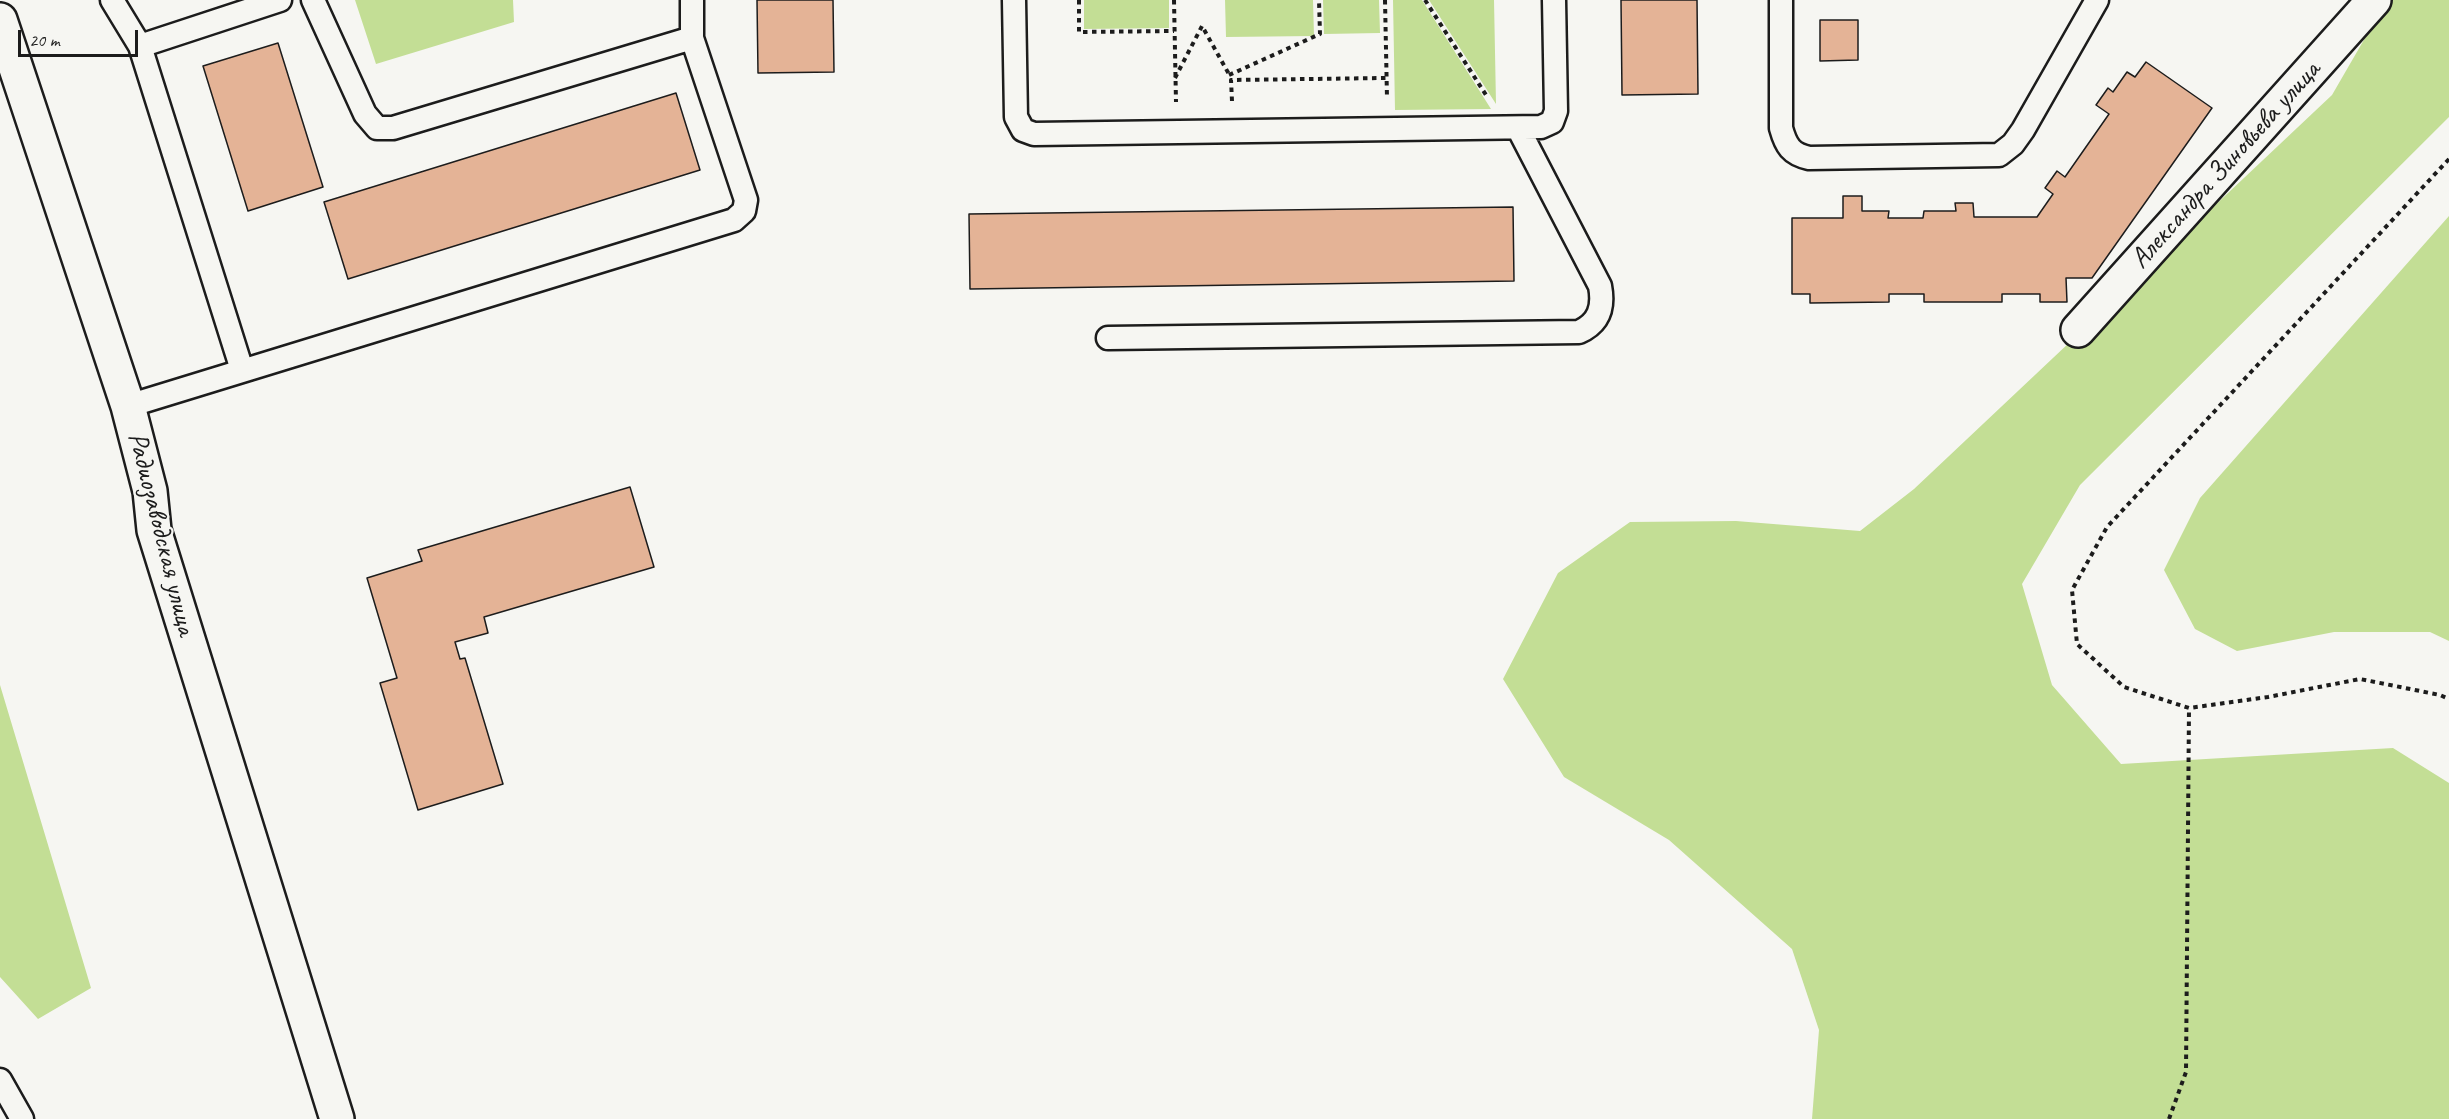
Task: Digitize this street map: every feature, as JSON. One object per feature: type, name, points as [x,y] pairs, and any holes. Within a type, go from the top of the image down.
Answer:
[{"type":"street","name":"Александра Зиновьева улица","points":[[2078,330],[2374,0]]},
{"type":"street","name":"Радиозаводская улица","points":[[0,20],[128,406],[150,491],[154,530],[337,1119]]},
{"type":"lane","points":[[112,0],[140,46],[242,370]]},
{"type":"lane","points":[[140,46],[280,0]]},
{"type":"lane","points":[[313,0],[365,114],[377,128],[393,128],[692,38]]},
{"type":"lane","points":[[128,406],[734,220],[744,211],[746,200],[692,38],[692,0]]},
{"type":"lane","points":[[1014,0],[1016,117],[1023,130],[1034,134],[1542,127],[1552,122],[1556,111],[1554,0]]},
{"type":"lane","points":[[1781,0],[1781,128],[1785,144],[1797,155],[1809,158],[1999,155],[2013,144],[2023,130],[2097,0]]},
{"type":"lane","points":[[1108,338],[1579,332],[1590,327],[1599,316],[1603,301],[1600,286],[1507,128]]},
{"type":"lane","points":[[0,1080],[22,1119]]},
{"type":"path","points":[[1079,0],[1079,32],[1174,31]]},
{"type":"path","points":[[1174,0],[1176,132]]},
{"type":"path","points":[[1230,77],[1320,34],[1319,0]]},
{"type":"path","points":[[1385,0],[1387,130]]},
{"type":"path","points":[[1425,0],[1507,128]]},
{"type":"path","points":[[1175,78],[1202,26],[1230,77],[1232,132]]},
{"type":"path","points":[[1230,77],[1386,78]]},
{"type":"path","points":[[2449,159],[2107,527],[2073,590],[2077,644],[2124,687],[2189,708],[2268,697],[2360,678],[2440,694],[2449,699]]},
{"type":"path","points":[[2169,1119],[2186,1072],[2189,708]]},
{"type":"green space","points":[[355,0],[513,0],[514,22],[376,64]]},
{"type":"green space","points":[[1084,0],[1169,0],[1169,28],[1084,29]]},
{"type":"green space","points":[[1225,0],[1313,0],[1314,36],[1226,37]]},
{"type":"green space","points":[[1323,0],[1379,0],[1380,33],[1324,34]]},
{"type":"green space","points":[[1393,0],[1422,0],[1491,109],[1395,110]]},
{"type":"green space","points":[[1429,0],[1494,0],[1496,104]]},
{"type":"green space","points":[[2387,0],[2449,0],[2449,117],[2080,485],[2022,584],[2052,685],[2121,764],[2393,748],[2449,783],[2449,1119],[1812,1119],[1819,1030],[1792,949],[1669,840],[1564,777],[1503,679],[1558,573],[1630,522],[1736,521],[1860,531],[1914,489],[2332,95]]},
{"type":"green space","points":[[2449,216],[2449,641],[2430,632],[2334,632],[2237,651],[2195,629],[2164,570],[2200,498]]},
{"type":"green space","points":[[0,685],[91,988],[38,1019],[0,977]]},
{"type":"building","points":[[757,0],[833,0],[834,72],[758,73]]},
{"type":"building","points":[[1621,0],[1697,0],[1698,94],[1622,95]]},
{"type":"building","points":[[1820,20],[1858,20],[1858,60],[1820,61]]},
{"type":"building","points":[[278,43],[323,187],[248,211],[203,66]]},
{"type":"building","points":[[2146,62],[2212,108],[2092,278],[2066,278],[2067,302],[2040,302],[2040,294],[2002,294],[2002,302],[1924,302],[1924,294],[1889,294],[1889,302],[1810,303],[1810,294],[1792,294],[1792,218],[1843,218],[1843,196],[1862,196],[1862,211],[1889,211],[1888,218],[1923,218],[1924,211],[1956,211],[1955,203],[1973,203],[1974,217],[2037,217],[2053,194],[2045,188],[2057,171],[2065,177],[2109,114],[2096,105],[2108,88],[2113,92],[2127,72],[2135,77]]},
{"type":"building","points":[[676,93],[700,170],[348,279],[324,202]]},
{"type":"building","points":[[1513,207],[1514,281],[970,289],[969,214]]},
{"type":"building","points":[[630,487],[654,567],[484,617],[488,633],[455,642],[460,659],[465,658],[503,784],[418,810],[380,683],[397,678],[367,578],[422,561],[418,550]]}]
